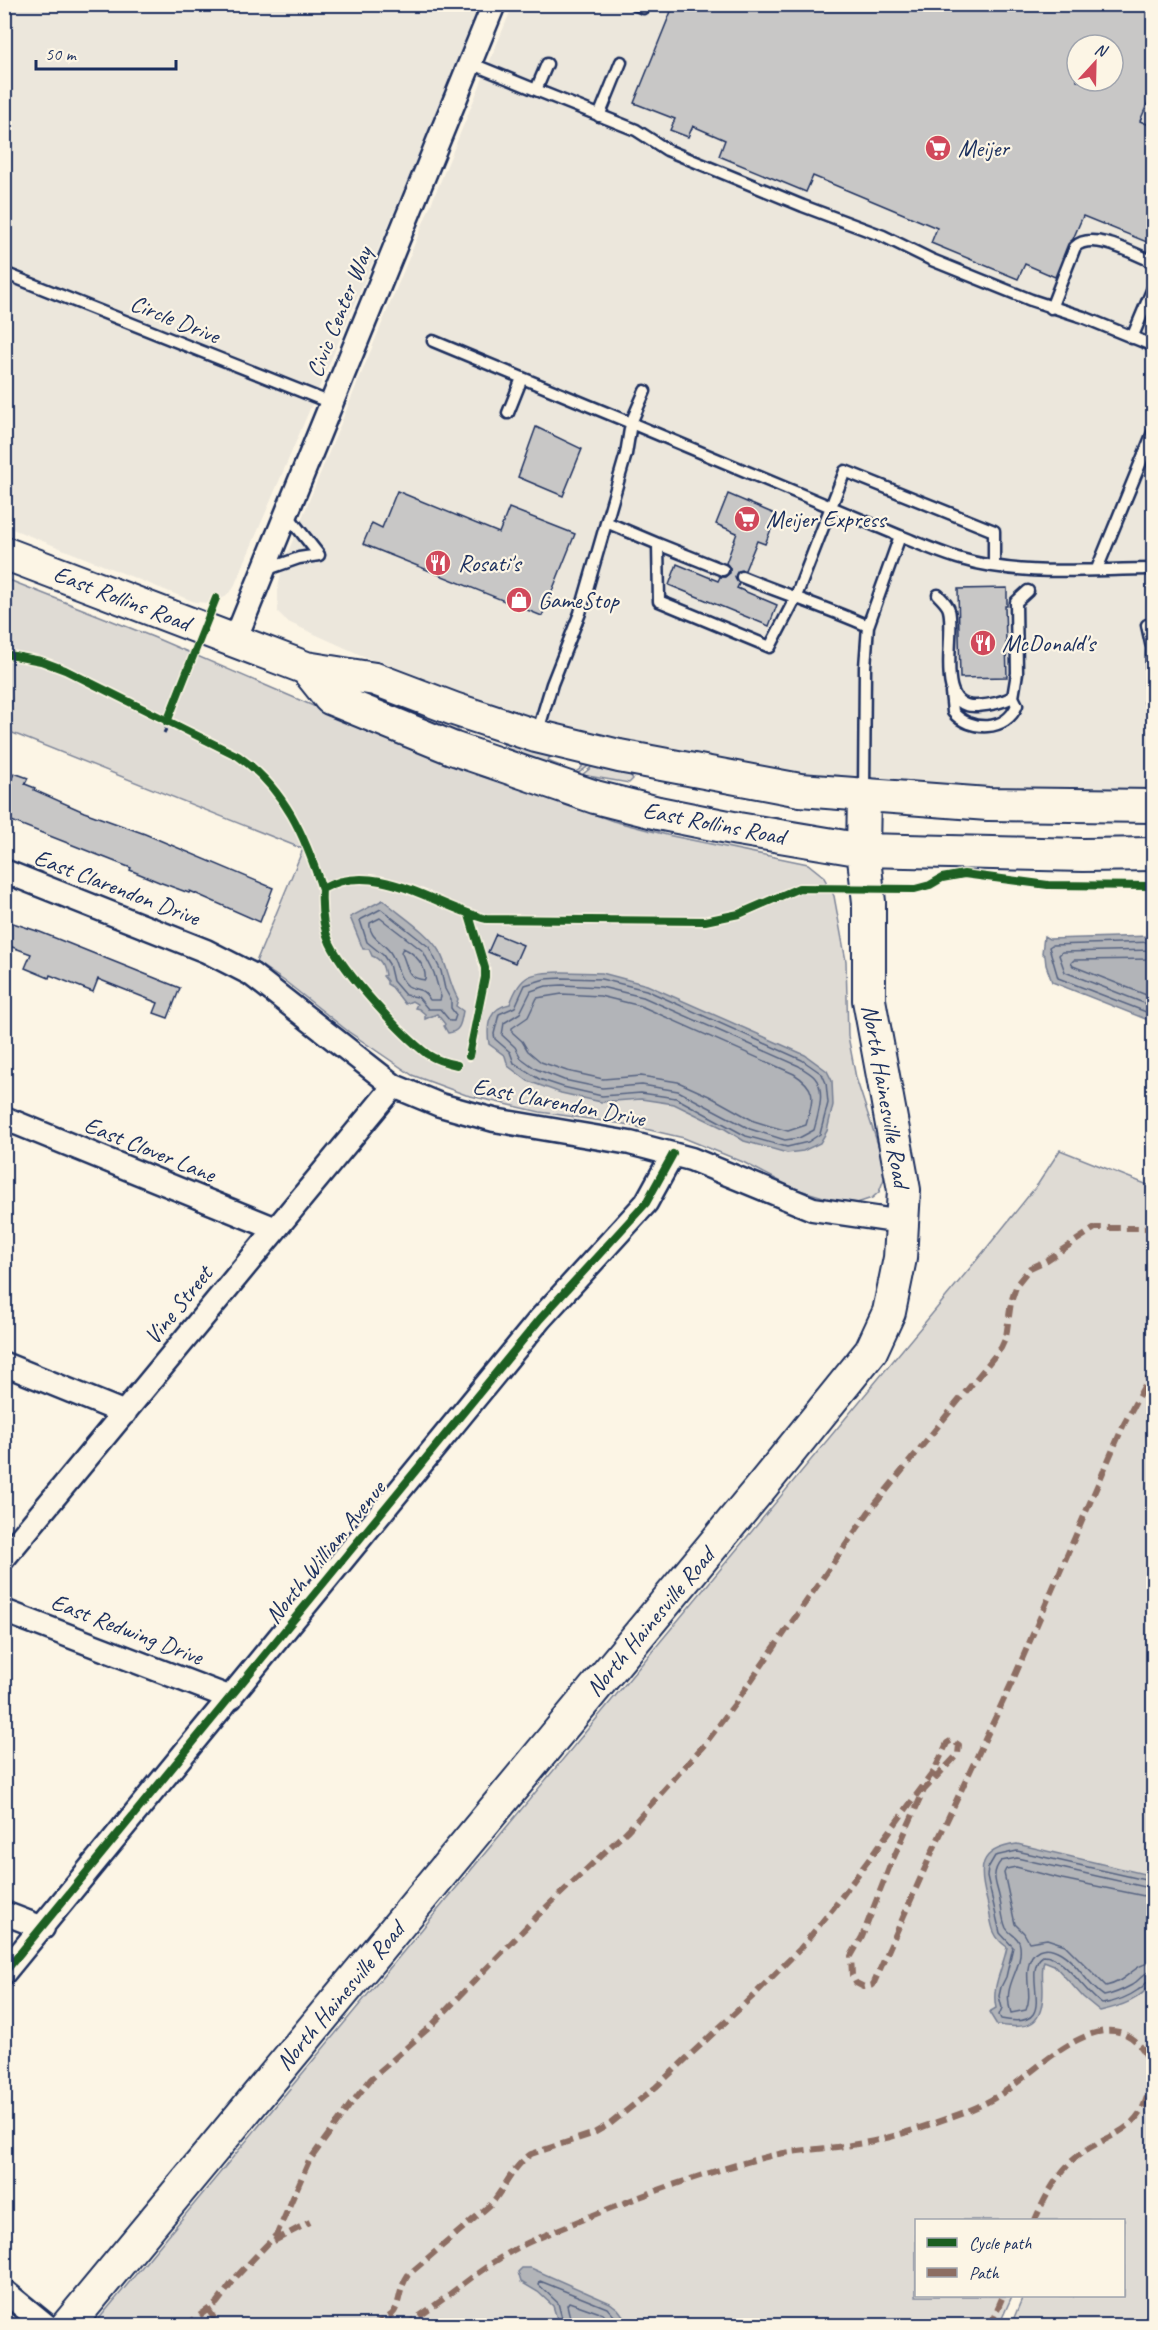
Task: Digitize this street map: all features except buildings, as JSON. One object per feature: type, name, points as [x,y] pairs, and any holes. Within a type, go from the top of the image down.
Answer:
[{"type":"main road","name":"East Rollins Road","points":[[4,553],[306,668],[375,679],[454,709],[536,736],[680,769],[801,790],[864,796],[1000,804],[1154,807]]},
{"type":"main road","name":"East Rollins Road","points":[[306,668],[330,698],[452,748],[554,783],[658,813],[863,850],[1083,855],[1154,854]]},
{"type":"main road","name":"North Hainesville Road","points":[[67,2325],[762,1486],[871,1351],[889,1312],[900,1258],[904,1190],[869,1000],[869,902],[863,850],[864,796]]},
{"type":"street","name":"Civic Center Way","points":[[236,640],[494,4]]},
{"type":"street","name":"East Clarendon Drive","points":[[4,872],[206,951],[251,974],[394,1086],[440,1104],[494,1120],[630,1143],[691,1159],[813,1209],[902,1222]]},
{"type":"street","name":"Vine Street","points":[[4,1558],[394,1086]]},
{"type":"street","name":"East Clover Lane","points":[[4,1118],[276,1229]]},
{"type":"street","name":"North William Avenue","points":[[4,1973],[540,1319],[646,1203],[673,1154]]},
{"type":"street","points":[[4,1364],[125,1413]]},
{"type":"street","name":"East Redwing Drive","points":[[4,1611],[231,1698]]},
{"type":"street","points":[[4,1912],[43,1928]]},
{"type":"street","points":[[4,2291],[47,2325]]},
{"type":"lane","points":[[599,116],[621,62]]},
{"type":"lane","points":[[470,63],[636,130],[668,150],[793,202],[883,236],[932,260],[1154,346]]},
{"type":"lane","points":[[536,90],[547,64]]},
{"type":"lane","points":[[1051,308],[1076,247],[1080,243],[1090,240],[1102,242],[1154,262]]},
{"type":"lane","name":"Circle Drive","points":[[4,273],[331,403]]},
{"type":"lane","points":[[1132,338],[1153,288]]},
{"type":"lane","points":[[433,341],[900,536],[963,560],[1048,570],[1154,568]]},
{"type":"lane","points":[[508,413],[522,378]]},
{"type":"lane","points":[[536,736],[552,684],[580,613],[626,454],[631,423],[645,391]]},
{"type":"lane","points":[[1097,569],[1154,430]]},
{"type":"lane","points":[[658,544],[659,601],[770,647],[795,599],[845,471],[994,531],[994,565]]},
{"type":"lane","points":[[263,571],[299,558],[320,555],[286,513]]},
{"type":"lane","points":[[606,522],[723,570]]},
{"type":"lane","points":[[864,796],[865,667],[868,626],[900,536]]},
{"type":"lane","points":[[742,577],[868,626]]},
{"type":"lane","points":[[938,595],[949,609],[953,712],[966,723],[1001,725],[1014,714],[1017,705],[1013,697],[1017,673],[1016,602],[1028,591]]},
{"type":"lane","points":[[1147,625],[1152,648],[1151,702],[1154,704]]},
{"type":"lane","points":[[951,692],[960,703],[973,706],[991,705],[1013,697]]},
{"type":"path","points":[[164,733],[171,714]]},
{"type":"path","points":[[157,717],[179,728]]},
{"type":"shaded area","points":[[4,5],[480,5],[233,589],[223,598],[209,603],[195,602],[5,526]]},
{"type":"shaded area","points":[[513,5],[1153,5],[1153,801],[775,781],[478,708],[288,622],[278,612],[278,588],[283,564]]},
{"type":"shaded area","points":[[4,578],[153,637],[353,723],[613,821],[667,835],[808,864],[823,876],[834,896],[846,961],[848,1036],[856,1078],[882,1157],[884,1179],[879,1192],[872,1198],[857,1203],[830,1199],[793,1188],[743,1162],[684,1138],[624,1124],[540,1112],[466,1095],[412,1075],[349,1032],[286,982],[256,962],[303,849],[5,730]]},
{"type":"shaded area","points":[[399,706],[455,726],[463,737],[396,709]]},
{"type":"shaded area","points":[[500,739],[555,755],[548,761],[570,772],[579,770],[582,762],[587,763],[587,767],[572,775],[493,751],[503,748],[504,743]]},
{"type":"shaded area","points":[[593,766],[629,773],[633,779],[629,783],[582,775]]},
{"type":"shaded area","points":[[1060,1150],[1153,1187],[1153,2325],[1011,2325],[1023,2297],[1125,2297],[1125,2219],[915,2219],[915,2297],[1012,2297],[999,2325],[93,2326],[985,1250],[1038,1184]]},
{"type":"water","points":[[383,900],[421,930],[439,951],[458,999],[456,1006],[463,1011],[456,1031],[448,1033],[445,1024],[437,1014],[425,1019],[425,1014],[415,1008],[417,1004],[412,1001],[405,1004],[387,984],[380,961],[372,956],[369,949],[363,949],[350,917]]},
{"type":"water","points":[[1153,934],[1153,1022],[1052,982],[1045,956],[1042,953],[1044,936],[1049,939],[1151,936]]},
{"type":"water","points":[[602,973],[647,985],[805,1055],[827,1071],[832,1081],[833,1105],[827,1131],[820,1143],[803,1151],[787,1153],[744,1141],[674,1104],[641,1099],[601,1102],[561,1093],[528,1081],[508,1066],[505,1056],[489,1044],[490,1018],[497,1009],[510,1004],[518,986],[528,977],[535,974]]},
{"type":"water","points":[[1017,1844],[1153,1876],[1153,1982],[1148,1988],[1136,1998],[1100,2011],[1083,1997],[1054,1965],[1044,1961],[1042,2002],[1037,2018],[1032,2023],[1018,2027],[997,2025],[989,2012],[996,2008],[996,1985],[1007,1947],[997,1937],[992,1927],[982,1870],[984,1862],[995,1850]]},
{"type":"water","points":[[522,2268],[531,2268],[610,2303],[618,2309],[630,2325],[559,2325],[553,2306],[538,2292],[521,2282],[518,2272]]},
{"type":"marked path","points":[[185,2326],[217,2303],[237,2276],[277,2234],[309,2161],[371,2079],[431,2026],[536,1917],[628,1830],[705,1744],[868,1513],[1001,1348],[1006,1337],[1011,1302],[1017,1284],[1030,1268],[1047,1260],[1095,1228],[1154,1228]]},
{"type":"marked path","points":[[373,2326],[394,2312],[408,2275],[489,2206],[524,2160],[531,2154],[592,2134],[610,2124],[656,2087],[800,1949],[834,1907],[934,1771],[947,1743],[952,1740],[959,1745],[958,1754],[924,1790],[889,1868],[862,1937],[851,1956],[852,1975],[856,1983],[864,1987],[873,1985],[1013,1680],[1124,1424],[1154,1368]]},
{"type":"marked path","points":[[404,2326],[499,2258],[534,2240],[593,2215],[652,2192],[743,2163],[784,2153],[870,2142],[923,2127],[989,2101],[1052,2056],[1090,2035],[1108,2031],[1126,2034],[1141,2047],[1148,2059],[1150,2082],[1146,2101],[1130,2125],[1094,2145],[1070,2163],[1050,2190],[1035,2219]]},
{"type":"marked path","points":[[274,2241],[310,2222]]},
{"type":"marked path","points":[[990,2326],[1003,2297]]},
{"type":"marked path","points":[[208,2309],[219,2326]]},
{"type":"cycle path","points":[[167,722],[216,598]]},
{"type":"cycle path","points":[[4,654],[41,661],[65,670],[238,756],[269,783],[281,799],[300,832],[322,889],[342,881],[363,879],[384,882],[486,919],[705,921],[739,914],[799,888],[915,889],[930,885],[942,878],[964,874],[1048,885],[1154,886]]},
{"type":"cycle path","points":[[322,889],[325,930],[337,956],[388,1018],[427,1054],[457,1065]]},
{"type":"cycle path","points":[[469,915],[485,968],[485,977],[469,1056]]},
{"type":"cycle path","points":[[4,1973],[540,1319],[646,1203],[673,1154]]},
{"type":"place","name":"Meijer","points":[[938,148]]},
{"type":"place","name":"Meijer Express","points":[[747,519]]},
{"type":"place","name":"Rosati's","points":[[438,563]]},
{"type":"place","name":"GameStop","points":[[519,600]]},
{"type":"place","name":"McDonald's","points":[[983,643]]}]
